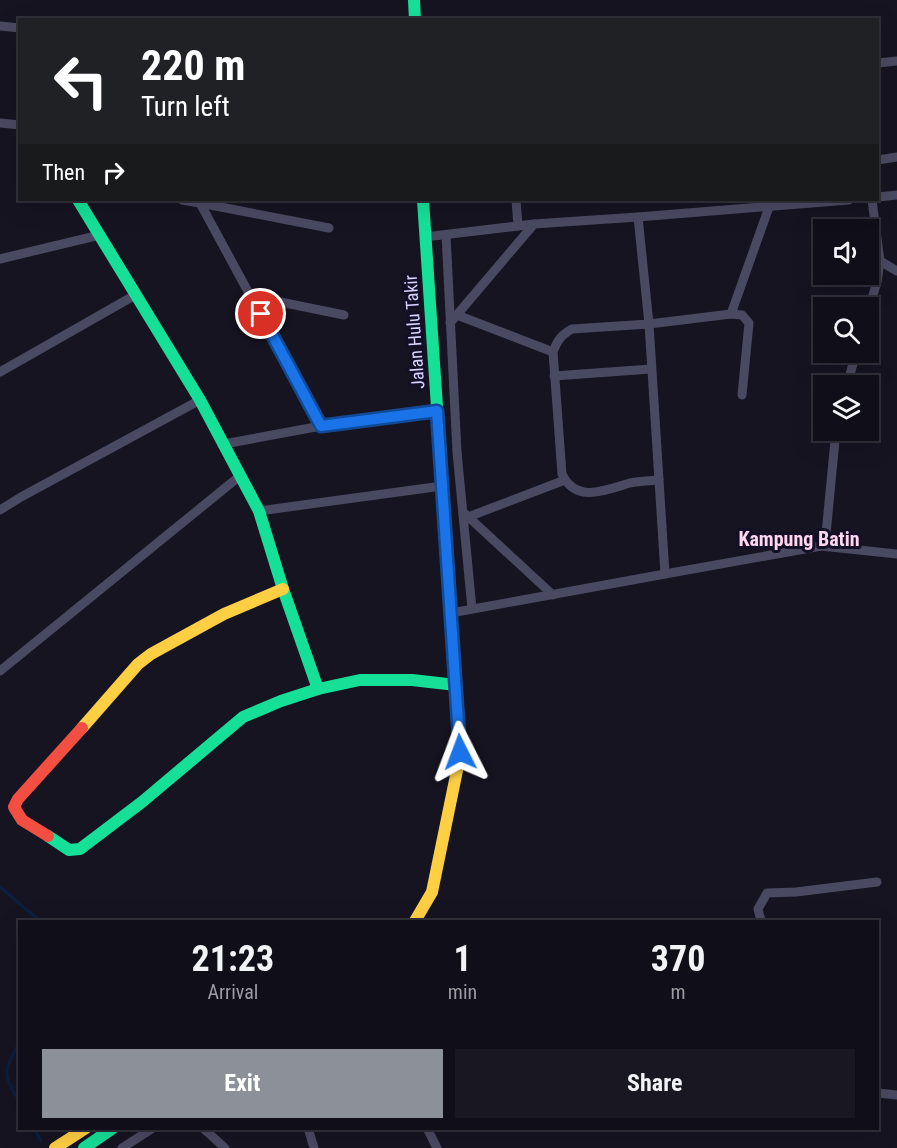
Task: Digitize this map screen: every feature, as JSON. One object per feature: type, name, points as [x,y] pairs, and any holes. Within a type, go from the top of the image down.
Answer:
[{"type":"street","points":[[414,0],[415,18]]},
{"type":"street","points":[[0,26],[18,28]]},
{"type":"street","points":[[879,63],[897,61]]},
{"type":"street","points":[[0,123],[18,125]]},
{"type":"street","points":[[879,160],[897,157]]},
{"type":"street","points":[[879,197],[897,195]]},
{"type":"street","points":[[79,201],[200,400],[260,512],[283,589],[318,688]]},
{"type":"street","points":[[186,201],[329,228]]},
{"type":"street","name":"Jalan Hulu Takir","points":[[416,920],[432,892],[460,752],[423,201]]},
{"type":"street","points":[[516,201],[518,226]]},
{"type":"street","points":[[425,237],[534,224],[838,201]]},
{"type":"street","points":[[872,201],[880,261],[872,297]]},
{"type":"street","points":[[200,204],[321,426]]},
{"type":"street","points":[[732,314],[769,207]]},
{"type":"street","points":[[638,217],[649,324],[665,574]]},
{"type":"street","points":[[454,319],[534,224]]},
{"type":"street","points":[[0,259],[100,235]]},
{"type":"street","points":[[446,235],[454,319],[457,453],[466,515],[472,609]]},
{"type":"street","points":[[880,261],[897,271]]},
{"type":"street","points":[[0,372],[137,294]]},
{"type":"street","points":[[250,296],[344,315]]},
{"type":"street","points":[[659,480],[634,482],[590,494],[571,486],[565,480],[562,474],[553,352],[556,342],[563,334],[572,329],[649,324],[732,314],[742,315],[749,323],[742,395]]},
{"type":"street","points":[[454,319],[553,352]]},
{"type":"street","points":[[554,376],[651,369]]},
{"type":"street","points":[[0,510],[200,400]]},
{"type":"street","points":[[224,444],[321,426],[437,411]]},
{"type":"street","points":[[821,546],[826,534],[835,441]]},
{"type":"street","points":[[0,671],[241,475]]},
{"type":"street","points":[[466,515],[565,480]]},
{"type":"street","points":[[260,512],[442,486]]},
{"type":"street","points":[[466,515],[553,595]]},
{"type":"street","points":[[451,613],[821,546],[897,554]]},
{"type":"street","points":[[283,589],[224,614],[151,654],[138,664],[18,799],[14,807],[22,820],[69,850],[80,849],[142,802],[243,717],[318,688],[370,680],[411,680],[456,685]]},
{"type":"street","points":[[760,920],[758,909],[767,893],[796,892],[877,882]]},
{"type":"street","points":[[879,1093],[897,1095]]},
{"type":"street","points":[[55,1148],[83,1130]]},
{"type":"street","points":[[74,1136],[83,1148],[110,1130]]},
{"type":"street","points":[[122,1148],[150,1130]]},
{"type":"street","points":[[206,1130],[225,1148]]},
{"type":"street","points":[[309,1130],[314,1148]]},
{"type":"street","points":[[428,1130],[436,1148]]},
{"type":"waterway","points":[[0,887],[39,920]]},
{"type":"waterway","points":[[18,1045],[7,1072],[7,1078],[18,1099]]},
{"type":"waterway","points":[[35,1130],[41,1141]]},
{"type":"traffic: fast","points":[[414,0],[415,18]]},
{"type":"traffic: fast","points":[[79,201],[200,400],[259,511],[318,689],[360,680],[412,680],[456,685]]},
{"type":"traffic: fast","points":[[423,201],[447,555]]},
{"type":"traffic: fast","points":[[48,836],[69,850],[80,849],[142,802],[243,717],[318,689]]},
{"type":"traffic: fast","points":[[84,1148],[110,1130]]},
{"type":"traffic: slow","points":[[416,920],[432,892],[461,751],[447,555]]},
{"type":"traffic: slow","points":[[82,728],[138,664],[151,654],[224,614],[283,589]]},
{"type":"traffic: slow","points":[[55,1148],[83,1130]]},
{"type":"traffic: jam","points":[[48,836],[22,820],[14,807],[18,799],[82,728]]},
{"type":"district","name":"Kampung Batin","points":[[799,539]]},
{"type":"route","points":[[261,314],[321,426],[437,411],[460,752]]}]
